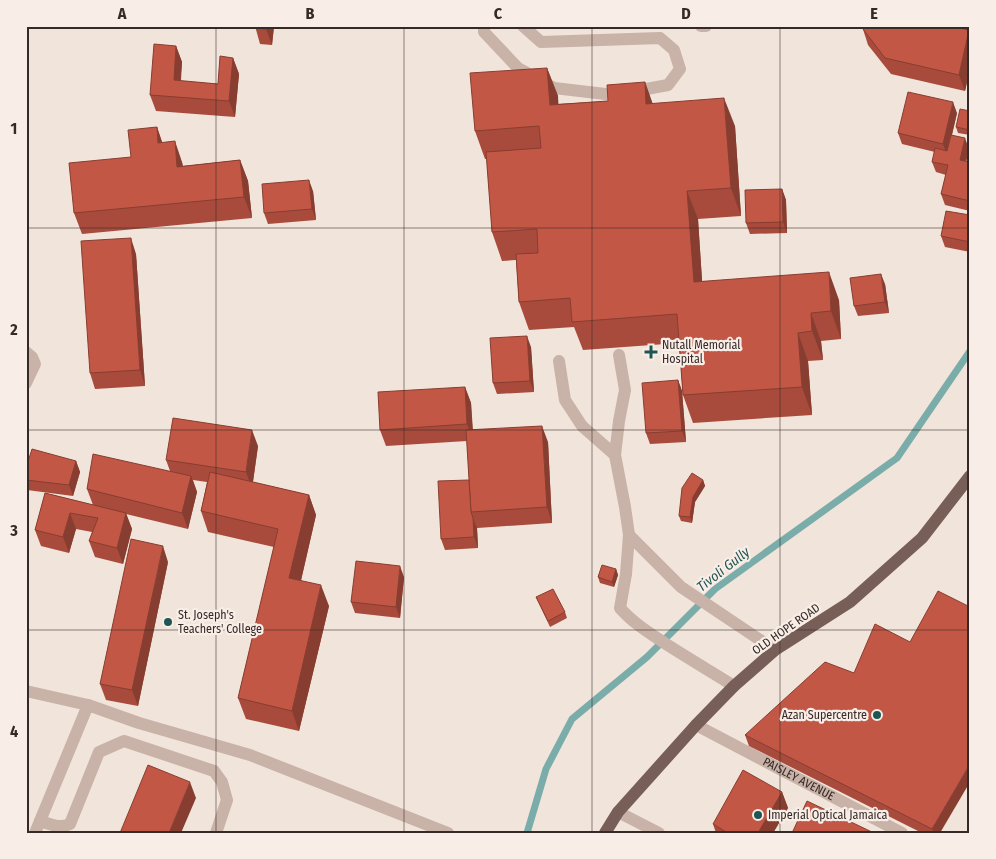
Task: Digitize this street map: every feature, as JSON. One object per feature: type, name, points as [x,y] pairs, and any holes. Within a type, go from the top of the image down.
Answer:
[{"type":"main road","name":"OLD HOPE ROAD","points":[[605,833],[618,812],[696,724],[734,686],[775,650],[850,602],[922,538],[970,476]]},
{"type":"street","points":[[484,26],[484,32],[518,68],[554,88],[614,95],[668,84],[680,69],[674,50],[660,38],[541,42],[523,26]]},
{"type":"street","points":[[701,26],[706,26]]},
{"type":"street","points":[[26,352],[32,357],[35,364],[26,383]]},
{"type":"street","points":[[619,355],[626,390],[619,421],[615,455],[626,507],[629,535],[626,574],[620,608],[647,632],[734,686]]},
{"type":"street","points":[[559,361],[565,400],[582,426],[615,455]]},
{"type":"street","points":[[629,535],[681,587],[775,650]]},
{"type":"street","points":[[26,691],[88,705],[140,723],[250,756],[448,833]]},
{"type":"street","points":[[35,833],[88,705]]},
{"type":"street","name":"PAISLEY AVENUE","points":[[696,724],[902,833]]},
{"type":"street","points":[[40,820],[59,827],[70,824],[99,752],[124,741],[214,771],[222,782],[227,800],[216,833]]},
{"type":"street","points":[[618,812],[659,833]]},
{"type":"building","points":[[255,26],[266,26],[266,29],[254,28]]},
{"type":"building","points":[[862,26],[950,26],[969,30],[959,75],[885,58]]},
{"type":"building","points":[[154,44],[176,46],[174,80],[218,84],[220,56],[233,58],[229,101],[150,95]]},
{"type":"building","points":[[547,68],[550,105],[608,101],[607,85],[645,82],[646,104],[724,98],[731,188],[687,191],[694,282],[829,272],[831,311],[811,313],[812,331],[798,333],[802,387],[683,395],[677,314],[572,322],[570,298],[519,302],[516,254],[538,253],[537,229],[492,232],[486,152],[541,148],[539,126],[475,131],[470,73]]},
{"type":"building","points":[[908,92],[953,102],[943,144],[898,133]]},
{"type":"building","points":[[960,109],[970,111],[970,130],[956,127]]},
{"type":"building","points":[[157,127],[158,143],[175,141],[177,167],[240,160],[244,197],[74,213],[69,163],[131,157],[128,130]]},
{"type":"building","points":[[951,135],[965,138],[960,160],[970,162],[970,201],[941,194],[948,165],[932,162],[935,148],[947,151]]},
{"type":"building","points":[[309,180],[312,209],[264,213],[262,184]]},
{"type":"building","points":[[782,189],[783,222],[746,223],[745,190]]},
{"type":"building","points":[[946,211],[970,215],[970,242],[941,236]]},
{"type":"building","points":[[131,238],[140,370],[90,373],[81,241]]},
{"type":"building","points":[[881,274],[885,302],[854,306],[850,278]]},
{"type":"building","points":[[527,336],[530,381],[493,383],[490,338]]},
{"type":"building","points":[[678,380],[682,431],[646,433],[642,383]]},
{"type":"building","points":[[465,387],[467,424],[380,430],[378,392]]},
{"type":"building","points":[[173,418],[252,430],[246,472],[166,460]]},
{"type":"building","points":[[542,426],[547,507],[471,512],[466,430]]},
{"type":"building","points":[[32,449],[76,461],[69,485],[26,480],[26,468]]},
{"type":"building","points":[[93,454],[191,476],[182,513],[87,489]]},
{"type":"building","points":[[210,472],[309,495],[289,578],[321,585],[292,711],[238,698],[278,529],[201,511]]},
{"type":"building","points":[[692,473],[703,480],[693,497],[690,517],[679,516],[682,488]]},
{"type":"building","points":[[469,480],[474,537],[441,539],[438,481]]},
{"type":"building","points":[[45,493],[126,513],[117,548],[89,541],[98,518],[70,513],[63,537],[35,530]]},
{"type":"building","points":[[131,539],[163,546],[132,690],[100,684]]},
{"type":"building","points":[[356,561],[400,566],[396,607],[351,602]]},
{"type":"building","points":[[602,565],[616,569],[612,582],[598,577]]},
{"type":"building","points":[[553,589],[565,612],[548,621],[536,597]]},
{"type":"building","name":"Azan Supercentre","points":[[938,591],[970,607],[970,764],[932,829],[745,735],[825,662],[854,673],[875,624],[910,642]]},
{"type":"building","points":[[148,765],[190,782],[169,833],[120,833]]},
{"type":"building","points":[[743,770],[782,792],[758,833],[728,833],[713,824]]},
{"type":"building","points":[[807,801],[874,833],[792,833]]},
{"type":"waterway","name":"Tivoli Gully","points":[[527,833],[546,769],[572,719],[647,657],[715,589],[897,458],[970,351]]},
{"type":"place","name":"Nutall Memorial Hospital","points":[[651,352]]},
{"type":"place","name":"St. Joseph's Teachers' College","points":[[168,622]]},
{"type":"place","name":"Azan Supercentre","points":[[877,715]]},
{"type":"place","name":"Imperial Optical Jamaica","points":[[758,815]]}]
